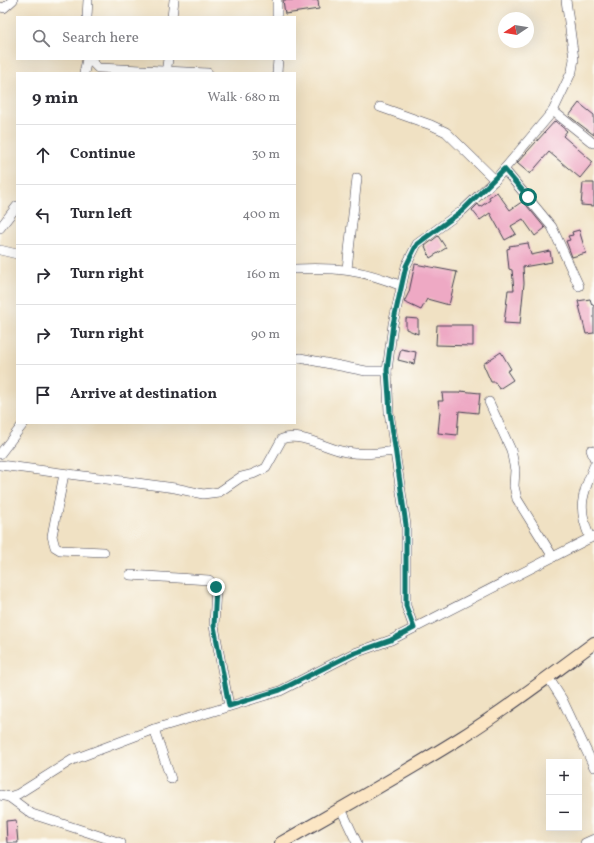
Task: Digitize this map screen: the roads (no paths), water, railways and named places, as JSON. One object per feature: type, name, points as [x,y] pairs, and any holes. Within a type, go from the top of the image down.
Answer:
[{"type":"main road","points":[[281,843],[397,778],[463,736],[594,643]]},
{"type":"street","points":[[0,7],[4,8],[13,0]]},
{"type":"street","points":[[87,16],[88,0]]},
{"type":"street","points":[[172,16],[174,0]]},
{"type":"street","points":[[277,0],[278,16]]},
{"type":"street","points":[[414,628],[406,606],[406,525],[390,412],[387,370],[393,324],[406,266],[417,244],[462,211],[495,180],[553,112],[572,71],[574,59],[566,0]]},
{"type":"street","points":[[84,72],[88,60]]},
{"type":"street","points":[[89,60],[98,68],[166,72],[168,60]]},
{"type":"street","points":[[277,72],[278,60]]},
{"type":"street","points":[[380,107],[431,125],[446,132],[495,180]]},
{"type":"street","points":[[553,112],[593,143]]},
{"type":"street","points":[[504,169],[552,227],[579,286]]},
{"type":"street","points":[[346,269],[358,178]]},
{"type":"street","points":[[0,228],[16,207]]},
{"type":"street","points":[[0,250],[16,254]]},
{"type":"street","points":[[296,269],[346,269],[379,277],[402,286]]},
{"type":"street","points":[[300,358],[366,371],[387,370]]},
{"type":"street","points":[[489,402],[511,450],[515,470],[514,486],[517,499],[553,557]]},
{"type":"street","points":[[0,454],[23,424]]},
{"type":"street","points":[[0,465],[175,488],[203,494],[212,494],[219,492],[241,476],[253,474],[266,468],[282,439],[300,438],[344,452],[370,454],[396,451]]},
{"type":"street","points":[[5,796],[28,789],[72,760],[154,729],[280,690],[352,654],[391,640],[592,537],[582,520],[581,503],[586,484],[594,466]]},
{"type":"street","points":[[64,474],[52,536],[55,548],[60,550],[104,552]]},
{"type":"street","points":[[130,575],[209,580],[216,587],[214,626],[229,706]]},
{"type":"street","points":[[548,677],[562,699],[594,767]]},
{"type":"street","points":[[154,729],[165,756],[171,779]]},
{"type":"street","points":[[5,796],[32,814],[121,843]]},
{"type":"street","points":[[341,809],[357,843]]},
{"type":"street","points":[[585,843],[594,839]]}]
